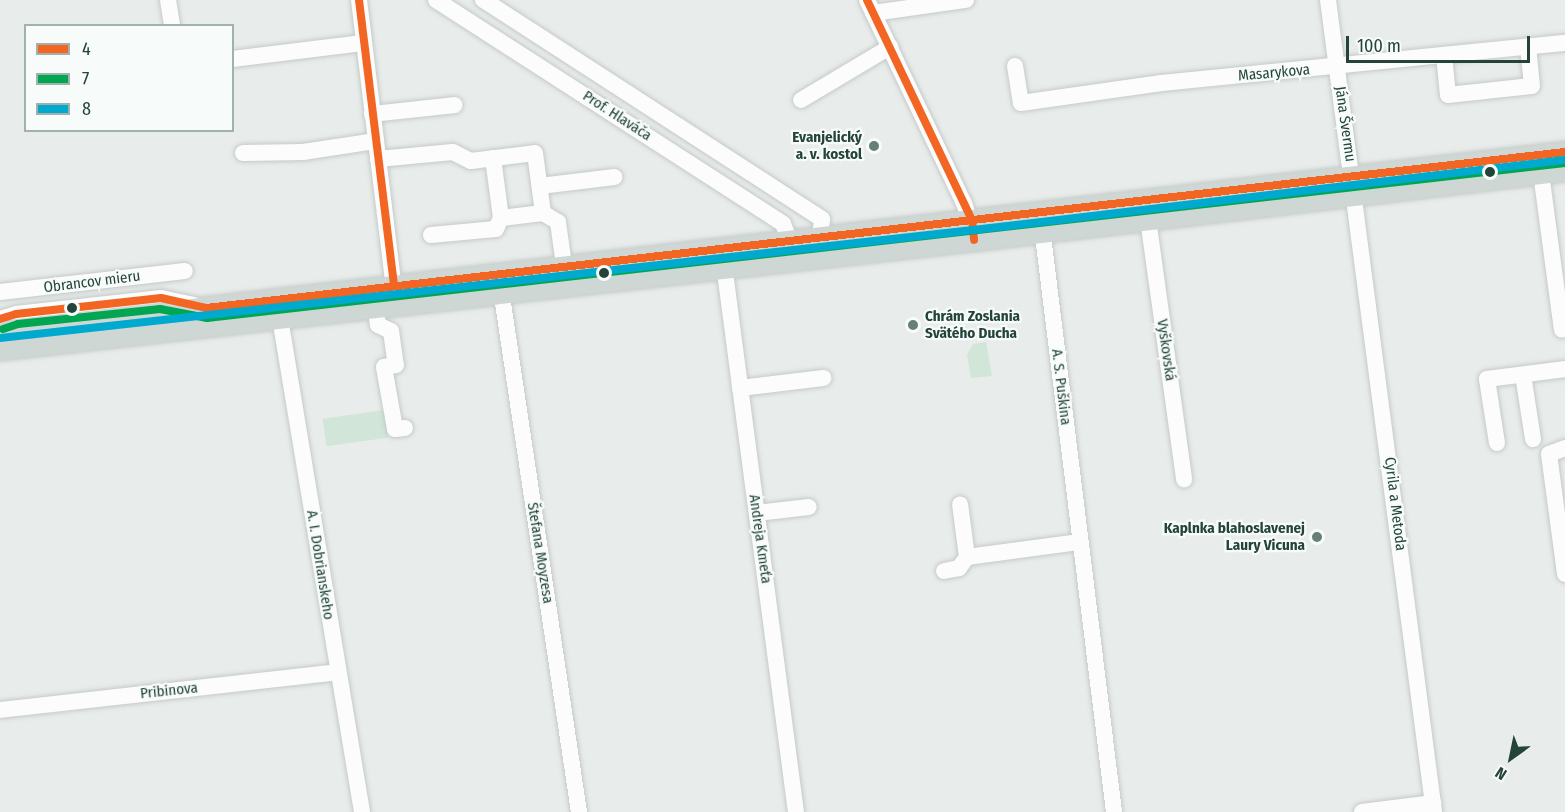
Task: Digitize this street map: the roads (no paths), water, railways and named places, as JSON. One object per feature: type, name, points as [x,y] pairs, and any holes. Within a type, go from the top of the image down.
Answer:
[{"type":"main road","points":[[1354,186],[1565,152]]},
{"type":"main road","points":[[500,283],[564,265],[723,257],[804,257],[973,230],[1205,203],[1354,186],[1565,170]]},
{"type":"main road","points":[[1041,222],[1148,219],[1205,203]]},
{"type":"main road","points":[[0,349],[278,308],[388,299],[500,283],[723,257],[789,239],[821,227],[849,233],[973,230]]},
{"type":"main road","points":[[0,331],[206,308],[278,308]]},
{"type":"street","points":[[168,0],[172,24]]},
{"type":"street","points":[[359,0],[378,159],[388,299],[378,325],[391,331],[396,365],[384,367],[395,429],[405,428]]},
{"type":"street","name":"Prof. Hlaváča","points":[[436,0],[708,173],[783,224],[789,239],[804,257]]},
{"type":"street","name":"Prof. Hlaváča","points":[[483,0],[722,154],[821,227]]},
{"type":"street","points":[[966,0],[870,6],[973,230]]},
{"type":"street","name":"Jána Švermu","points":[[1328,0],[1354,186]]},
{"type":"street","name":"Masarykova","points":[[1016,66],[1021,103],[1162,83],[1565,42]]},
{"type":"street","points":[[234,58],[363,43]]},
{"type":"street","points":[[1444,55],[1448,95],[1532,86],[1528,46]]},
{"type":"street","points":[[801,100],[890,47]]},
{"type":"street","points":[[372,114],[455,105]]},
{"type":"street","points":[[243,153],[303,152],[376,141]]},
{"type":"street","points":[[378,159],[453,152],[471,161],[535,153],[543,213]]},
{"type":"street","points":[[708,173],[722,154]]},
{"type":"street","points":[[431,235],[496,229],[501,218],[493,158]]},
{"type":"street","points":[[1541,173],[1562,330]]},
{"type":"street","points":[[540,186],[614,177]]},
{"type":"street","name":"Cyrila a Metoda","points":[[1354,186],[1433,807]]},
{"type":"street","points":[[501,218],[543,213],[558,222],[564,265]]},
{"type":"street","name":"Vyškovská","points":[[1148,219],[1184,480]]},
{"type":"street","name":"A. S. Puškina","points":[[1041,222],[1114,812]]},
{"type":"street","points":[[804,257],[821,227]]},
{"type":"street","name":"Andreja Kmeťa","points":[[723,257],[796,812]]},
{"type":"street","name":"Obrancov mieru","points":[[0,292],[185,272]]},
{"type":"street","name":"Štefana Moyzesa","points":[[500,283],[579,812]]},
{"type":"street","points":[[0,319],[16,314],[161,298],[206,308]]},
{"type":"street","name":"A. I. Dobrianskeho","points":[[278,308],[362,812]]},
{"type":"street","points":[[1497,443],[1488,380],[1565,369]]},
{"type":"street","points":[[1523,375],[1533,439]]},
{"type":"street","points":[[740,388],[823,378]]},
{"type":"street","points":[[1565,448],[1549,454],[1565,574]]},
{"type":"street","points":[[944,571],[959,568],[967,557],[960,504]]},
{"type":"street","points":[[757,513],[809,507]]},
{"type":"street","points":[[967,557],[1080,542]]},
{"type":"street","name":"Pribinova","points":[[0,710],[338,672]]},
{"type":"street","points":[[1362,812],[1433,807]]},
{"type":"place","name":"Evanjelický a. v. kostol","points":[[874,146]]},
{"type":"place","name":"Chrám Zoslania Svätého Ducha","points":[[913,325]]},
{"type":"place","name":"Kaplnka blahoslavenej Laury Vicuna","points":[[1317,537]]}]
